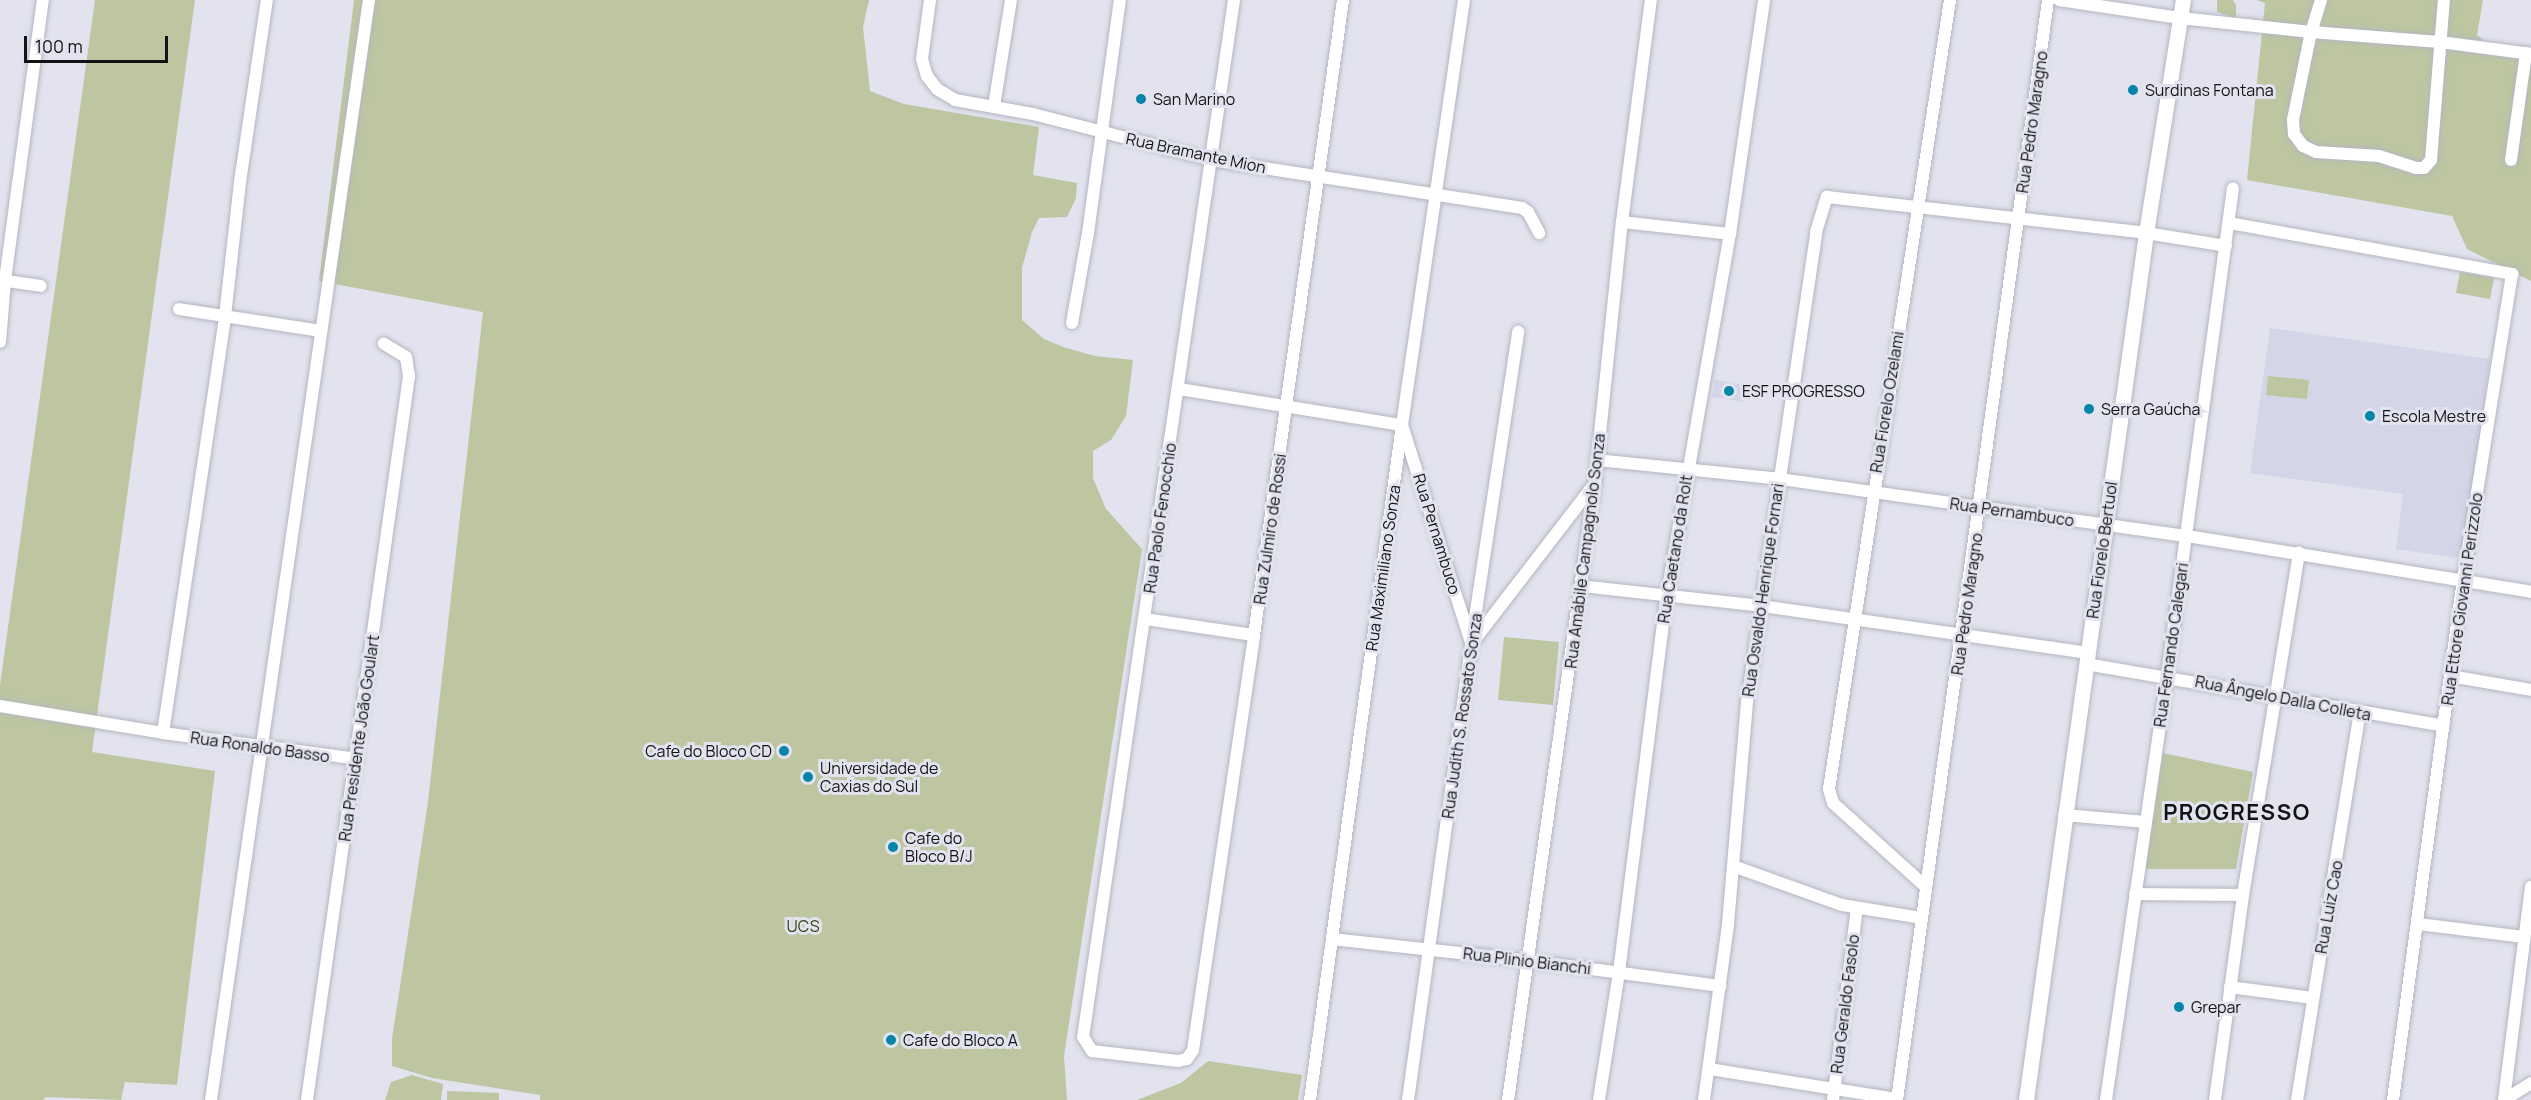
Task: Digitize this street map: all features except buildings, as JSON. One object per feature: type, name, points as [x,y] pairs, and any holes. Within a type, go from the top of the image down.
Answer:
[{"type":"main road","name":"Rua Fiorelo Bertuol","points":[[2026,1100],[2146,233],[2183,0]]},
{"type":"street","points":[[0,342],[3,280],[43,0]]},
{"type":"street","points":[[163,734],[225,316],[240,182],[267,0]]},
{"type":"street","points":[[211,1100],[264,748],[369,0]]},
{"type":"street","name":"Rua Bramante Mion","points":[[930,0],[922,59],[927,76],[937,89],[955,100],[994,106],[1212,160],[1522,208],[1528,212],[1539,233]]},
{"type":"street","points":[[994,106],[1011,0]]},
{"type":"street","points":[[1072,323],[1120,0]]},
{"type":"street","name":"Rua Paolo Fenocchio","points":[[1190,1056],[1178,1061],[1092,1051],[1083,1036],[1234,0]]},
{"type":"street","name":"Rua Zulmiro de Rossi","points":[[1190,1056],[1254,635],[1343,0]]},
{"type":"street","name":"Rua Maximiliano Sonza","points":[[1310,1100],[1402,425],[1464,0]]},
{"type":"street","name":"Rua Amábile Campagnolo Sonza","points":[[1508,1100],[1530,961],[1598,460],[1622,222],[1651,0]]},
{"type":"street","name":"Rua Caetano da Rolt","points":[[1599,1100],[1619,972],[1667,594],[1730,234],[1764,0]]},
{"type":"street","name":"Rua Fiorelo Ozelami","points":[[1926,887],[1833,802],[1829,789],[1950,0]]},
{"type":"street","name":"Rua Pedro Maragno","points":[[1897,1099],[2048,0]]},
{"type":"street","points":[[2059,0],[2180,18],[2311,32],[2440,42],[2528,53],[2511,160]]},
{"type":"street","points":[[2321,0],[2311,32],[2293,120],[2294,134],[2302,146],[2316,152],[2379,156],[2416,168],[2424,168],[2431,160],[2444,0]]},
{"type":"street","name":"Rua Fernando Calegari","points":[[2106,1100],[2168,676],[2234,189]]},
{"type":"street","name":"Rua Osvaldo Henrique Fornari","points":[[1704,1100],[1710,1069],[1733,866],[1747,702],[1816,231],[1827,197],[1917,208]]},
{"type":"street","points":[[1917,208],[2146,233],[2226,246]]},
{"type":"street","points":[[1622,222],[1730,234]]},
{"type":"street","name":"Rua Ettore Giovanni Perizzolo","points":[[2229,223],[2512,274],[2463,579],[2393,1100]]},
{"type":"street","points":[[3,280],[41,286]]},
{"type":"street","points":[[179,309],[321,330]]},
{"type":"street","name":"Rua Judith S. Rossato Sonza","points":[[1408,1100],[1471,644],[1518,332]]},
{"type":"street","name":"Rua Presidente João Goulart","points":[[307,1100],[357,759],[409,376],[406,357],[384,344]]},
{"type":"street","points":[[1179,389],[1402,425]]},
{"type":"street","name":"Rua Pernambuco","points":[[1402,425],[1471,644]]},
{"type":"street","name":"Rua Pernambuco","points":[[1598,460],[1780,479],[2187,536],[2463,579],[2531,592]]},
{"type":"street","points":[[1471,644],[1595,482]]},
{"type":"street","points":[[2215,1100],[2243,895],[2299,553]]},
{"type":"street","name":"Rua Ângelo Dalla Colleta","points":[[1581,586],[1762,606],[1962,636],[2087,658],[2274,698],[2444,726]]},
{"type":"street","points":[[1145,619],[1254,635]]},
{"type":"street","points":[[2450,676],[2531,690]]},
{"type":"street","name":"Rua Ronaldo Basso","points":[[0,706],[163,734],[357,759]]},
{"type":"street","name":"Rua Luiz Cao","points":[[2297,1100],[2312,998],[2343,831],[2360,713]]},
{"type":"street","points":[[2064,815],[2146,822]]},
{"type":"street","points":[[1733,866],[1857,908],[1922,918]]},
{"type":"street","points":[[2504,1100],[2531,887]]},
{"type":"street","points":[[2135,894],[2243,895]]},
{"type":"street","name":"Rua Geraldo Fasolo","points":[[1834,1095],[1857,908]]},
{"type":"street","points":[[2418,924],[2524,937]]},
{"type":"street","name":"Rua Plinio Bianchi","points":[[1332,939],[1530,961],[1720,986]]},
{"type":"street","points":[[2230,987],[2312,998]]},
{"type":"street","points":[[1710,1069],[1834,1095],[1897,1099]]},
{"type":"street","points":[[2504,1100],[2531,1083]]},
{"type":"shaded area","name":"Escola Mestre","points":[[2270,328],[2490,359],[2463,559],[2396,549],[2403,494],[2250,473]]},
{"type":"shaded area","name":"ESF PROGRESSO","points":[[1715,380],[1747,385],[1743,402],[1712,397]]},
{"type":"green space","points":[[95,0],[195,0],[92,752],[215,771],[177,1085],[125,1082],[121,1100],[45,1097],[44,1100],[0,1100],[0,685]]},
{"type":"green space","name":"UCS","points":[[354,0],[869,0],[863,27],[870,91],[904,104],[1039,127],[1033,175],[1077,183],[1076,198],[1067,217],[1039,218],[1032,232],[1022,268],[1022,320],[1044,339],[1063,347],[1095,356],[1133,360],[1126,416],[1111,440],[1093,451],[1093,478],[1106,509],[1142,549],[1064,1056],[1067,1100],[540,1100],[540,1095],[432,1078],[392,1066],[392,1039],[428,802],[483,312],[319,281]]},
{"type":"green space","points":[[2217,0],[2233,0],[2236,5],[2236,18],[2217,12]]},
{"type":"green space","points":[[2257,0],[2483,0],[2477,35],[2500,54],[2531,62],[2531,281],[2467,249],[2452,216],[2247,180],[2265,3]]},
{"type":"green space","points":[[2460,272],[2494,278],[2490,299],[2456,293]]},
{"type":"green space","points":[[2268,376],[2309,380],[2307,399],[2266,395]]},
{"type":"green space","points":[[1504,637],[1559,642],[1553,705],[1498,700]]},
{"type":"green space","points":[[2163,753],[2253,772],[2236,869],[2145,869]]},
{"type":"green space","points":[[1208,1061],[1302,1075],[1298,1100],[1137,1100],[1181,1083]]},
{"type":"green space","points":[[412,1075],[443,1084],[441,1100],[385,1100],[391,1082]]},
{"type":"green space","points":[[447,1091],[499,1093],[499,1100],[447,1100]]},
{"type":"place","name":"Surdinas Fontana","points":[[2133,90]]},
{"type":"place","name":"San Marino","points":[[1141,99]]},
{"type":"place","name":"ESF PROGRESSO","points":[[1729,391]]},
{"type":"place","name":"Serra Gaúcha","points":[[2089,409]]},
{"type":"place","name":"Escola Mestre","points":[[2370,416]]},
{"type":"place","name":"Cafe do Bloco CD","points":[[784,751]]},
{"type":"place","name":"Universidade de Caxias do Sul","points":[[808,777]]},
{"type":"place","name":"Cafe do Bloco B/J","points":[[893,847]]},
{"type":"place","name":"Grepar","points":[[2179,1007]]},
{"type":"place","name":"Cafe do Bloco A","points":[[891,1040]]},
{"type":"district","name":"PROGRESSO","points":[[2237,813]]}]
